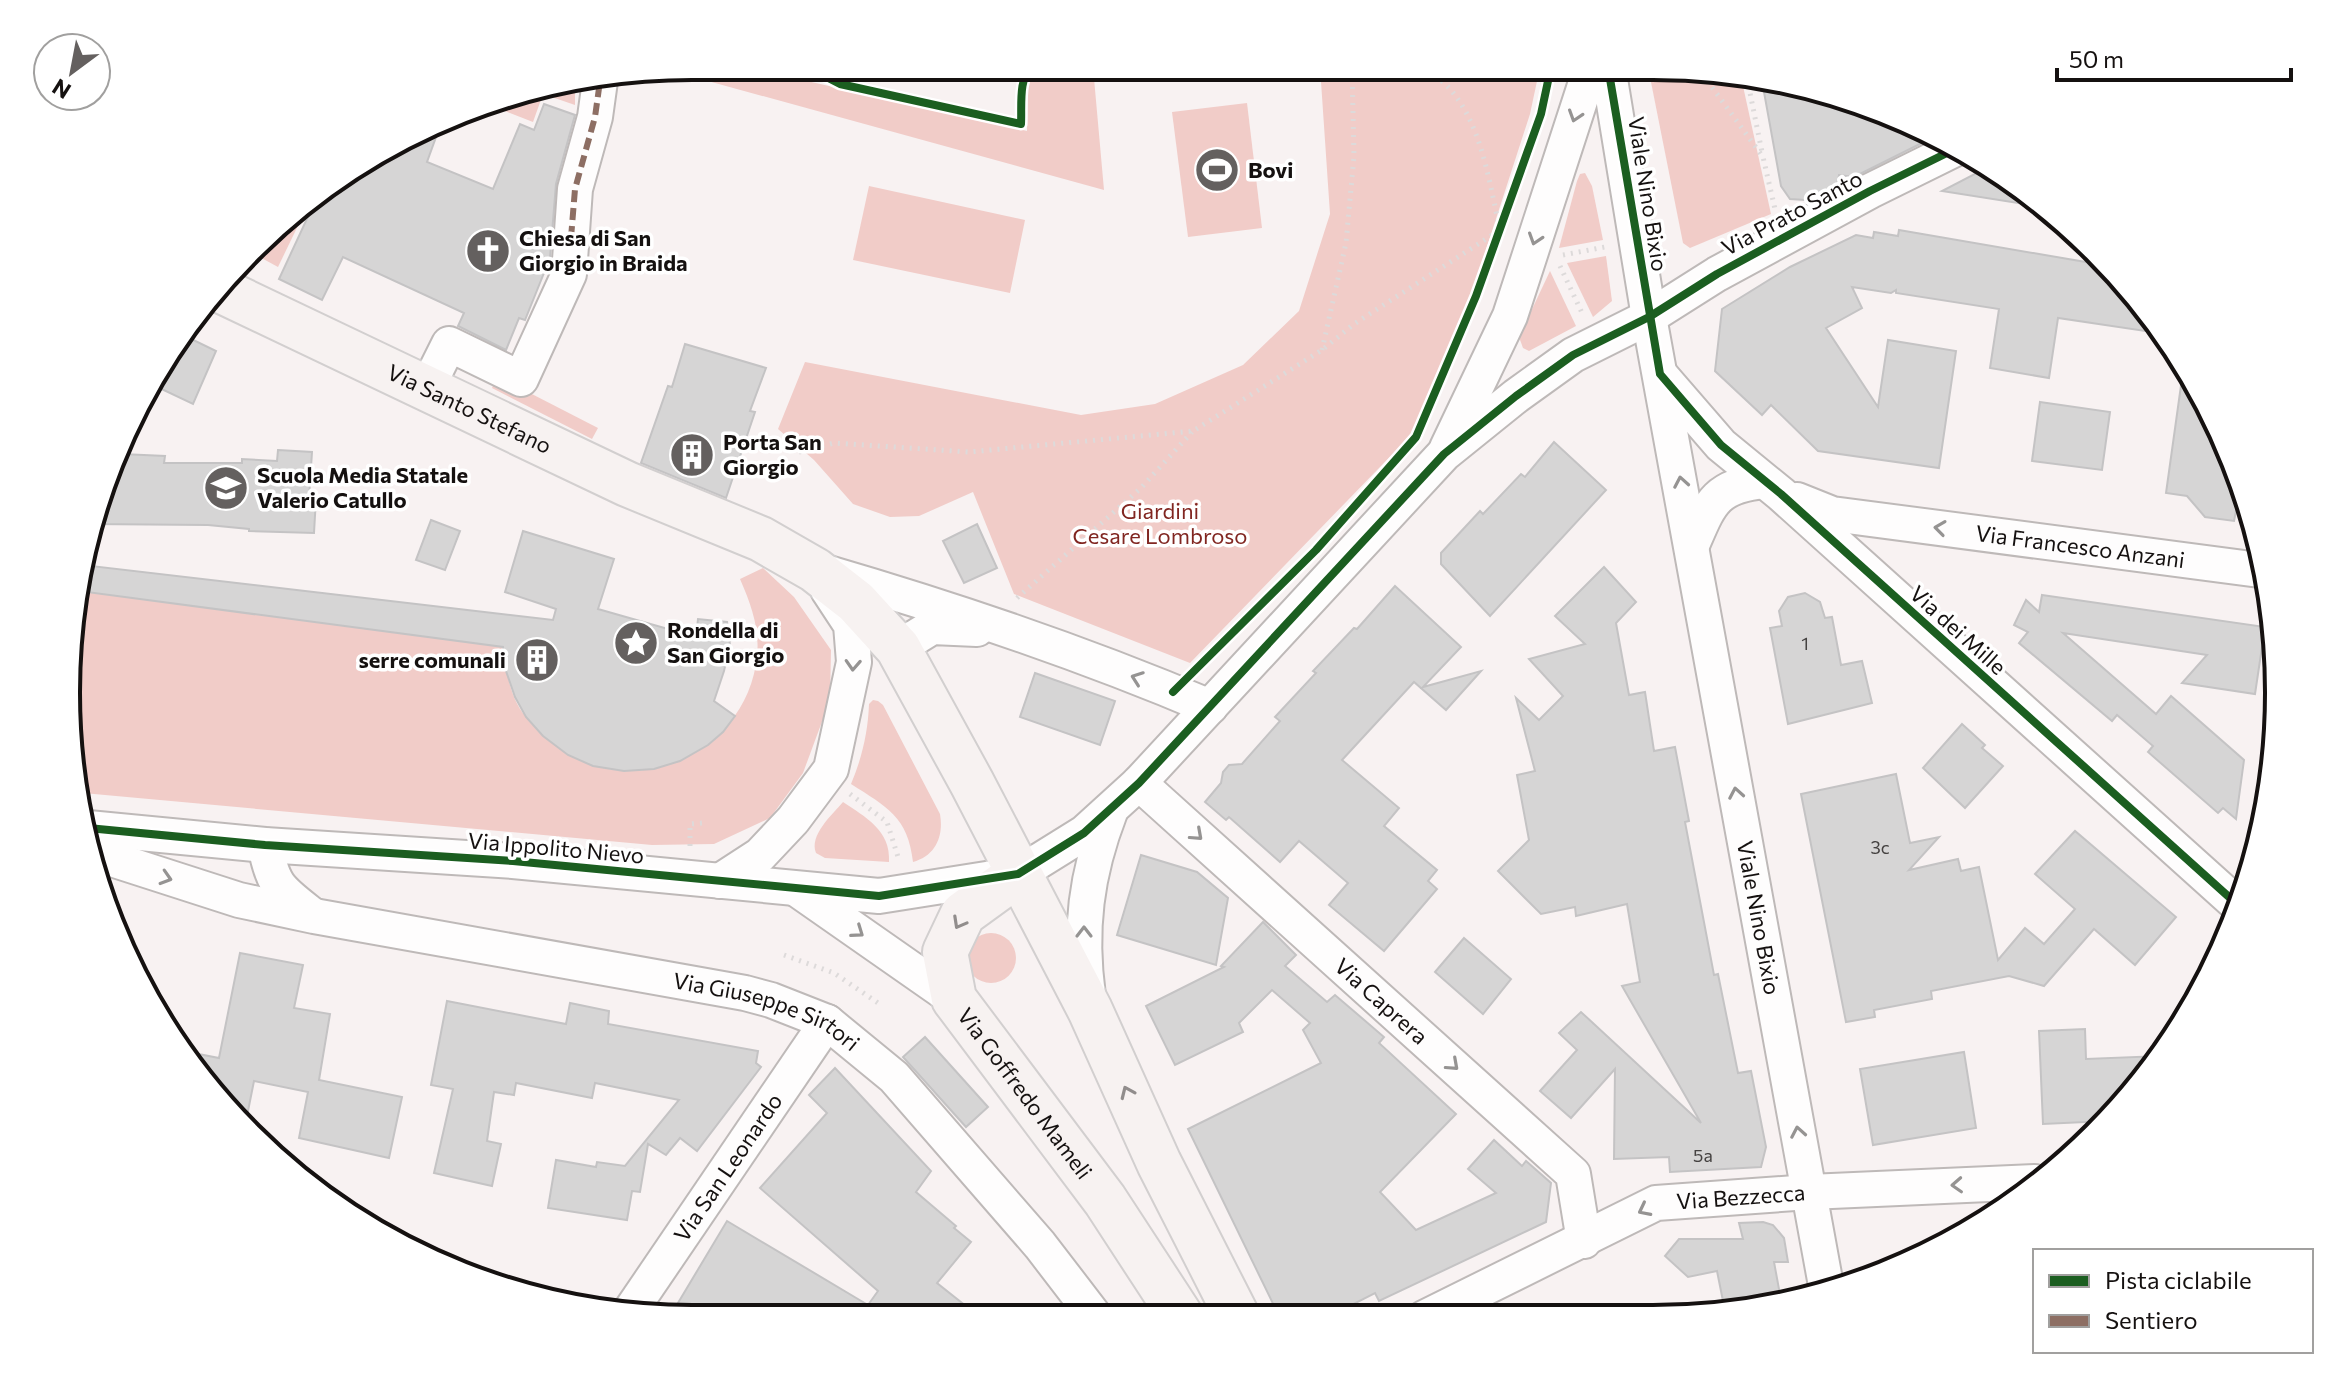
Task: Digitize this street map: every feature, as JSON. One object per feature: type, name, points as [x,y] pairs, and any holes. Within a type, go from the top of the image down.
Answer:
[{"type":"main road","name":"Via Santo Stefano","points":[[228,294],[627,484],[774,546],[815,570]]},
{"type":"main road","points":[[815,570],[856,602],[898,648],[1090,1010],[1159,1163],[1231,1305]]},
{"type":"main road","name":"Via Goffredo Mameli","points":[[1018,874],[963,914],[945,952],[954,999],[1105,1200],[1173,1305]]},
{"type":"main road","name":"Via Goffredo Mameli","points":[[1105,1200],[1123,1204],[1144,1194],[1153,1181],[1159,1163]]},
{"type":"main road","points":[[1153,1274],[1156,1259],[1167,1246],[1176,1242],[1190,1244],[1204,1252]]},
{"type":"street","points":[[1018,874],[1084,833],[1139,783],[1444,454],[1510,316],[1587,80]]},
{"type":"street","name":"Viale Nino Bixio","points":[[1610,80],[1649,317],[1825,1280]]},
{"type":"street","points":[[427,388],[449,344],[521,379],[569,274],[575,189],[595,117],[599,87]]},
{"type":"street","points":[[1559,165],[1571,154],[1584,149],[1599,149],[1612,157],[1627,177]]},
{"type":"street","name":"Via Prato Santo","points":[[1444,454],[1573,355],[1649,317],[1717,274],[1870,191],[1944,154]]},
{"type":"street","name":"Via dei Mille","points":[[1660,374],[1721,445],[1773,488],[2229,897]]},
{"type":"street","points":[[1692,545],[1705,513],[1718,496],[1740,484],[1773,488]]},
{"type":"street","name":"Via Francesco Anzani","points":[[1773,488],[1832,514],[2252,569]]},
{"type":"street","points":[[1871,576],[1869,544],[1878,530],[1892,521]]},
{"type":"street","points":[[815,570],[913,597],[1210,707]]},
{"type":"street","points":[[720,881],[760,855],[793,820],[831,769],[854,662],[851,625],[815,570]]},
{"type":"street","points":[[898,648],[932,627],[1000,628]]},
{"type":"street","name":"Via Caprera","points":[[1139,783],[1573,1174],[1584,1241]]},
{"type":"street","points":[[1090,1010],[1085,972],[1086,891],[1095,850],[1111,808]]},
{"type":"street","name":"Via Ippolito Nievo","points":[[96,829],[265,845],[513,861],[879,896],[1018,874]]},
{"type":"street","name":"Via Giuseppe Sirtori","points":[[265,845],[270,872],[280,890],[314,916]]},
{"type":"street","name":"Via Giuseppe Sirtori","points":[[103,856],[239,900],[745,993],[827,1022],[894,1077],[1040,1245],[1086,1305]]},
{"type":"street","name":"Via Ippolito Nievo","points":[[794,888],[954,999]]},
{"type":"street","name":"Via San Leonardo","points":[[636,1302],[827,1022]]},
{"type":"street","name":"Via Bezzecca","points":[[1451,1305],[1656,1203],[1809,1192],[2019,1183]]},
{"type":"path","points":[[840,84],[860,80]]},
{"type":"path","points":[[1322,350],[1346,243],[1354,156],[1352,80]]},
{"type":"path","points":[[1000,628],[1025,590],[1141,488],[1193,431],[1322,350],[1354,324],[1500,230],[1479,140],[1463,107],[1441,80]]},
{"type":"path","points":[[1709,83],[1763,157]]},
{"type":"path","points":[[1749,88],[1777,218]]},
{"type":"path","points":[[1587,323],[1555,257],[1605,247]]},
{"type":"path","points":[[799,452],[834,443],[969,452],[1193,431]]},
{"type":"path","points":[[843,789],[887,822],[898,850],[899,865]]},
{"type":"path","points":[[690,848],[690,824],[703,823]]},
{"type":"path","points":[[784,955],[834,973],[878,1003]]},
{"type":"green space","points":[[704,80],[803,80],[1027,131],[1028,85],[1032,80],[1094,80],[1104,190]]},
{"type":"green space","name":"Giardini Cesare Lombroso","points":[[1321,80],[1537,80],[1530,114],[1472,293],[1411,435],[1190,663],[1014,594],[973,492],[919,516],[890,517],[853,504],[814,460],[778,429],[805,362],[1081,415],[1155,404],[1243,365],[1299,311],[1330,214]]},
{"type":"green space","points":[[1651,80],[1743,87],[1771,214],[1690,248],[1683,243]]},
{"type":"green space","points":[[575,92],[575,105],[552,97]]},
{"type":"green space","points":[[541,99],[533,122],[504,111]]},
{"type":"green space","name":"Bovi","points":[[1247,103],[1262,228],[1188,237],[1172,112]]},
{"type":"green space","points":[[1585,173],[1592,186],[1603,240],[1559,248],[1577,181],[1580,174]]},
{"type":"green space","points":[[869,186],[1025,220],[1010,293],[853,260]]},
{"type":"green space","points":[[299,224],[278,267],[261,258]]},
{"type":"green space","points":[[1606,256],[1612,301],[1593,317],[1567,263]]},
{"type":"green space","points":[[1550,271],[1576,326],[1529,351],[1523,348],[1519,337]]},
{"type":"green space","points":[[497,376],[598,428],[592,439],[492,388]]},
{"type":"green space","points":[[763,568],[794,597],[831,650],[830,700],[803,773],[770,818],[714,844],[652,845],[89,794],[81,733],[80,692],[81,652],[89,592],[503,647],[512,693],[526,717],[587,762],[624,771],[652,769],[678,761],[702,748],[723,730],[739,709],[751,684],[758,646],[754,617],[740,579]]},
{"type":"green space","points":[[873,700],[883,705],[940,814],[941,830],[936,844],[927,855],[913,862],[906,834],[894,815],[851,784],[864,745],[869,704]]},
{"type":"green space","points":[[843,802],[868,819],[881,833],[886,841],[889,862],[825,858],[816,853],[819,832]]},
{"type":"green space","points":[[991,933],[1009,940],[1016,958],[1009,976],[991,983],[973,976],[966,958],[973,940]]},
{"type":"building","points":[[1764,91],[1849,113],[1922,143],[1854,177],[1839,175],[1837,185],[1805,200],[1790,199],[1781,186]]},
{"type":"building","points":[[544,104],[575,115],[556,184],[550,258],[525,320],[519,318],[506,350],[458,326],[464,313],[343,257],[322,300],[279,279],[308,217],[386,162],[436,137],[427,162],[493,189],[520,124],[534,130]]},
{"type":"building","points":[[1977,173],[2020,203],[1942,191]]},
{"type":"building","points":[[1899,230],[2089,263],[2146,331],[2058,318],[2049,378],[1990,368],[1999,309],[1896,293],[1896,290],[1891,293],[1852,287],[1862,308],[1826,328],[1878,407],[1888,340],[1956,351],[1939,468],[1818,451],[1771,405],[1762,415],[1715,371],[1722,309],[1790,267],[1856,235],[1873,238],[1874,232],[1898,236]]},
{"type":"building","points":[[192,340],[216,351],[193,404],[161,389]]},
{"type":"building","name":"Porta San Giorgio","points":[[685,344],[766,368],[750,411],[755,412],[726,498],[641,463],[668,386],[672,387]]},
{"type":"building","points":[[2181,383],[2218,458],[2237,511],[2234,521],[2205,517],[2187,496],[2166,493]]},
{"type":"building","points":[[2040,402],[2110,412],[2102,470],[2032,461]]},
{"type":"building","points":[[1554,442],[1606,490],[1490,616],[1441,564],[1441,553],[1480,511],[1483,514],[1521,474],[1525,477]]},
{"type":"building","points":[[278,450],[312,452],[309,498],[316,498],[314,533],[249,531],[208,525],[104,524],[129,454],[165,456],[164,463],[242,463],[242,459],[277,461]]},
{"type":"building","points":[[431,520],[460,531],[445,570],[416,560]]},
{"type":"building","points":[[977,524],[997,568],[964,583],[943,541]]},
{"type":"building","points":[[523,531],[614,559],[598,609],[696,637],[698,619],[727,622],[730,645],[714,701],[735,716],[708,745],[680,761],[654,769],[624,771],[593,766],[568,755],[543,736],[526,717],[506,671],[503,647],[89,592],[94,566],[553,620],[556,609],[505,592]]},
{"type":"building","points":[[1604,567],[1636,602],[1616,623],[1629,695],[1645,692],[1654,751],[1675,747],[1689,821],[1685,822],[1714,975],[1718,974],[1738,1073],[1751,1071],[1766,1147],[1761,1167],[1670,1172],[1669,1157],[1614,1159],[1615,1069],[1571,1118],[1540,1091],[1577,1050],[1559,1033],[1581,1012],[1701,1123],[1622,986],[1640,982],[1627,904],[1576,916],[1575,907],[1541,914],[1498,871],[1529,840],[1517,775],[1535,771],[1516,698],[1539,720],[1563,696],[1529,659],[1585,644],[1555,616]]},
{"type":"building","points":[[1395,586],[1461,647],[1423,687],[1481,671],[1446,710],[1414,682],[1342,760],[1399,808],[1384,826],[1437,870],[1428,881],[1437,889],[1384,951],[1329,905],[1348,883],[1299,841],[1280,862],[1229,817],[1226,820],[1205,802],[1221,783],[1223,772],[1229,765],[1242,764],[1280,721],[1275,717],[1316,673],[1313,671],[1354,628],[1357,629]]},
{"type":"building","points":[[1805,593],[1820,602],[1825,618],[1832,617],[1841,665],[1862,661],[1872,703],[1788,724],[1770,628],[1782,626],[1779,611],[1788,597]]},
{"type":"building","points":[[2042,595],[2261,626],[2263,641],[2255,694],[2182,683],[2207,655],[2063,633],[2156,714],[2171,696],[2244,760],[2236,819],[2223,808],[2218,813],[2148,752],[2153,746],[2117,715],[2112,721],[2019,643],[2028,632],[2014,625],[2026,600],[2039,612]]},
{"type":"building","points":[[1035,673],[1115,701],[1100,745],[1020,717]]},
{"type":"building","points":[[1962,724],[1985,745],[1982,748],[2003,766],[1965,808],[1923,768]]},
{"type":"building","points":[[1896,774],[1910,843],[1939,837],[1909,870],[1958,859],[1961,871],[1979,867],[1998,960],[2025,928],[2044,944],[2075,909],[2035,874],[2075,831],[2176,917],[2135,965],[2094,929],[2044,986],[2009,976],[1931,991],[1932,999],[1874,1010],[1875,1017],[1846,1022],[1801,794]]},
{"type":"building","points":[[1141,855],[1197,872],[1228,898],[1216,965],[1117,935]]},
{"type":"building","points":[[1263,922],[1296,955],[1285,966],[1327,1002],[1335,995],[1384,1037],[1379,1043],[1456,1114],[1380,1192],[1416,1230],[1496,1193],[1468,1169],[1494,1140],[1522,1166],[1526,1161],[1551,1183],[1546,1222],[1379,1301],[1375,1293],[1351,1305],[1274,1305],[1188,1129],[1321,1063],[1303,1030],[1310,1023],[1272,990],[1239,1023],[1243,1032],[1175,1065],[1146,1006],[1224,967],[1221,966]]},
{"type":"building","points":[[1464,938],[1511,979],[1483,1014],[1435,972]]},
{"type":"building","points":[[240,953],[303,965],[294,1008],[330,1014],[319,1080],[402,1097],[389,1158],[299,1138],[308,1092],[254,1081],[248,1113],[199,1054],[219,1058]]},
{"type":"building","points":[[447,1001],[566,1024],[570,1003],[609,1011],[608,1024],[758,1051],[756,1063],[761,1067],[697,1151],[680,1138],[666,1155],[648,1144],[640,1192],[632,1191],[627,1220],[548,1208],[556,1160],[596,1167],[597,1162],[625,1166],[679,1100],[595,1083],[592,1098],[516,1083],[514,1095],[494,1092],[487,1141],[501,1144],[492,1186],[434,1173],[453,1089],[431,1085]]},
{"type":"building","points":[[2085,1029],[2086,1059],[2144,1057],[2090,1122],[2043,1124],[2039,1031]]},
{"type":"building","points":[[925,1037],[988,1107],[966,1127],[903,1057]]},
{"type":"building","points":[[1964,1052],[1976,1128],[1873,1145],[1860,1069]]},
{"type":"building","points":[[835,1068],[931,1171],[916,1192],[971,1242],[937,1283],[965,1305],[868,1305],[878,1291],[760,1188],[827,1113],[809,1095]]},
{"type":"building","points":[[727,1221],[868,1305],[677,1305]]},
{"type":"building","points":[[1763,1222],[1773,1225],[1784,1238],[1788,1262],[1774,1262],[1779,1291],[1723,1301],[1717,1271],[1688,1277],[1665,1256],[1679,1239],[1743,1239],[1739,1223]]},
{"type":"marked path","points":[[571,238],[575,189],[595,117],[599,87]]},
{"type":"cycle path","points":[[832,80],[1021,124],[1024,80]]},
{"type":"cycle path","points":[[1173,692],[1316,550],[1416,437],[1476,296],[1541,114],[1548,80]]},
{"type":"cycle path","points":[[1610,80],[1660,374],[1721,445],[1781,494],[2229,897]]},
{"type":"cycle path","points":[[96,829],[265,845],[513,861],[879,896],[1018,874],[1084,833],[1139,783],[1444,454],[1516,396],[1573,355],[1649,317],[1717,274],[1870,191],[1944,154]]},
{"type":"place","name":"Bovi","points":[[1217,170]]},
{"type":"place","name":"Chiesa di San Giorgio in Braida","points":[[488,251]]},
{"type":"place","name":"Porta San Giorgio","points":[[692,455]]},
{"type":"place","name":"Scuola Media Statale Valerio Catullo","points":[[226,488]]},
{"type":"place","name":"Rondella di San Giorgio","points":[[636,643]]},
{"type":"place","name":"serre comunali","points":[[537,660]]}]
